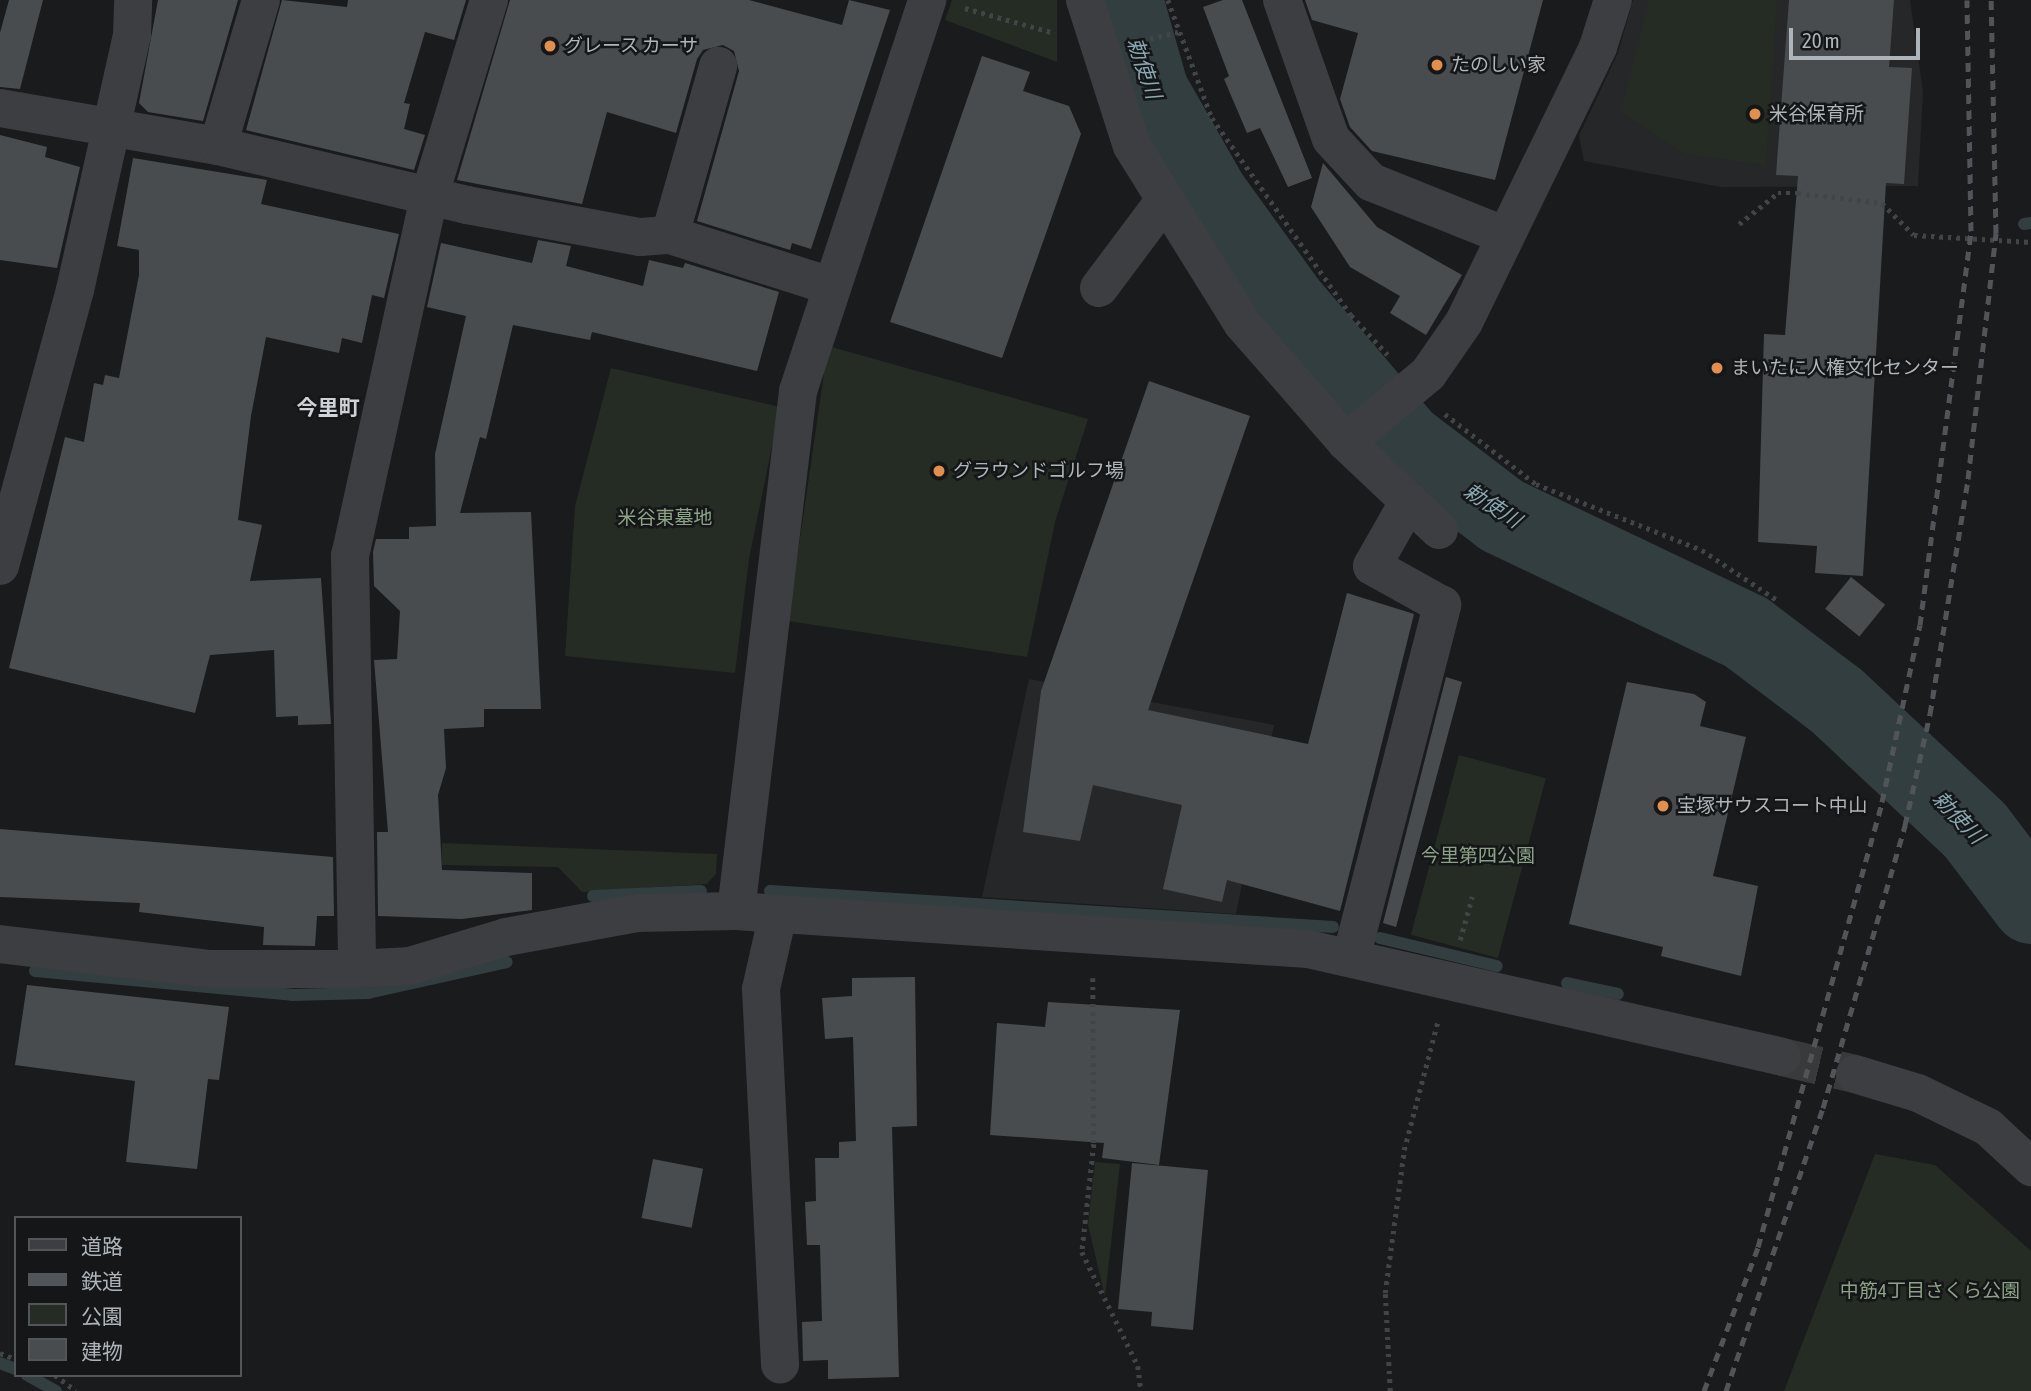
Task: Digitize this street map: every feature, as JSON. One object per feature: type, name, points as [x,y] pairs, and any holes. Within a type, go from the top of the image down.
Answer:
[{"type":"street","points":[[0,566],[75,290],[108,124],[132,35],[133,0]]},
{"type":"street","points":[[218,146],[261,0]]},
{"type":"street","points":[[357,969],[350,555],[429,197],[489,0]]},
{"type":"street","points":[[1282,0],[1331,139],[1371,182],[1506,236]]},
{"type":"street","points":[[1351,436],[1428,374],[1464,321],[1598,47],[1614,0]]},
{"type":"street","points":[[736,911],[798,391],[831,286],[941,2]]},
{"type":"street","points":[[1089,13],[1110,91],[1164,201],[1242,323],[1439,530]]},
{"type":"street","points":[[670,236],[718,66]]},
{"type":"street","points":[[0,108],[38,119],[108,124],[218,146],[429,197],[640,237],[670,236],[831,286]]},
{"type":"street","points":[[1099,288],[1164,201]]},
{"type":"street","points":[[1351,958],[1442,605],[1372,566],[1409,501]]},
{"type":"street","points":[[0,944],[211,969],[357,969],[410,965],[506,937],[637,913],[736,911],[1308,948],[1351,958],[1452,966],[1782,1057]]},
{"type":"street","points":[[778,914],[761,989],[780,1365]]},
{"type":"street","points":[[1855,1074],[1918,1093],[1988,1128],[2031,1167]]},
{"type":"path","points":[[941,2],[1046,33],[1089,13]]},
{"type":"path","points":[[1168,35],[1178,32]]},
{"type":"path","points":[[1739,224],[1778,193],[1798,193],[1882,202],[1914,235],[2031,242]]},
{"type":"path","points":[[1390,1391],[1385,1293],[1404,1150],[1472,897]]},
{"type":"path","points":[[1092,935],[1094,1144],[1082,1252],[1138,1366],[1141,1391]]},
{"type":"path","points":[[58,1377],[76,1391]]},
{"type":"shaded area","name":"米谷保育所","points":[[1633,0],[1910,0],[1923,92],[1918,186],[1721,187],[1584,161],[1579,136],[1618,53]]},
{"type":"shaded area","points":[[1029,679],[1274,725],[1236,914],[982,897]]},
{"type":"green space","points":[[952,0],[1057,0],[1057,62],[945,20]]},
{"type":"green space","points":[[1649,0],[1777,0],[1766,165],[1686,154],[1621,112]]},
{"type":"green space","name":"グラウンドゴルフ場","points":[[828,346],[1088,419],[1055,522],[1027,657],[788,621]]},
{"type":"green space","name":"米谷東墓地","points":[[611,368],[780,407],[749,559],[735,673],[565,656],[575,506]]},
{"type":"green space","name":"今里第四公園","points":[[1459,755],[1546,778],[1498,958],[1411,935]]},
{"type":"green space","points":[[442,843],[717,854],[716,874],[707,884],[582,892],[558,867],[442,865]]},
{"type":"green space","name":"中筋4丁目さくら公園","points":[[1875,1154],[1935,1165],[2031,1251],[2031,1391],[1784,1391]]},
{"type":"green space","points":[[1095,1162],[1120,1164],[1105,1297],[1088,1225]]},
{"type":"building","points":[[9,0],[43,0],[20,89],[0,87],[0,33]]},
{"type":"building","points":[[158,0],[238,0],[203,121],[148,112],[139,103]]},
{"type":"building","points":[[282,0],[347,7],[348,0],[466,0],[454,40],[425,32],[404,103],[410,104],[404,129],[425,135],[414,170],[246,130]]},
{"type":"building","points":[[510,0],[749,0],[842,25],[849,0],[890,10],[811,249],[792,243],[790,250],[697,221],[739,71],[734,51],[723,45],[703,50],[697,59],[676,133],[607,112],[582,204],[457,180]]},
{"type":"building","points":[[1223,0],[1242,0],[1312,178],[1288,187],[1260,128],[1247,133],[1224,79],[1229,76],[1203,7]]},
{"type":"building","points":[[1305,0],[1543,0],[1495,180],[1372,151],[1350,127],[1340,99],[1358,33],[1312,20]]},
{"type":"building","points":[[1789,0],[1894,0],[1889,67],[1912,68],[1904,184],[1886,183],[1863,576],[1815,573],[1817,546],[1758,542],[1764,334],[1785,335],[1798,176],[1776,175]]},
{"type":"building","points":[[982,56],[1030,72],[1023,91],[1069,106],[1081,134],[1002,358],[890,322]]},
{"type":"building","points":[[0,135],[47,147],[45,157],[80,167],[57,268],[0,260]]},
{"type":"building","points":[[133,158],[267,180],[261,204],[399,234],[384,298],[372,295],[362,343],[342,338],[339,353],[266,337],[251,416],[238,520],[262,525],[250,581],[321,578],[331,724],[298,725],[298,716],[276,717],[274,650],[210,655],[195,713],[9,668],[65,437],[84,442],[94,383],[103,385],[105,375],[119,378],[139,275],[139,250],[117,246]]},
{"type":"building","points":[[1323,163],[1377,227],[1462,275],[1426,335],[1390,313],[1400,296],[1350,267],[1311,207]]},
{"type":"building","points":[[538,240],[571,246],[566,266],[643,286],[649,260],[683,268],[685,263],[779,292],[757,371],[592,332],[590,340],[513,325],[486,439],[480,437],[460,513],[531,512],[541,709],[484,709],[484,727],[444,729],[446,768],[438,795],[442,870],[532,873],[532,910],[462,919],[378,916],[377,832],[388,832],[374,660],[397,659],[400,611],[374,586],[373,552],[376,539],[409,539],[409,527],[436,526],[435,454],[466,316],[427,307],[441,243],[532,263]]},
{"type":"building","points":[[1149,381],[1250,416],[1148,710],[1308,744],[1347,593],[1414,614],[1340,911],[1227,880],[1222,902],[1163,889],[1182,805],[1093,785],[1080,841],[1023,832],[1041,691]]},
{"type":"building","points":[[1851,577],[1885,605],[1859,637],[1825,609]]},
{"type":"building","points":[[1446,677],[1462,682],[1396,927],[1383,923]]},
{"type":"building","name":"宝塚サウスコート中山","points":[[1627,682],[1694,694],[1706,702],[1700,726],[1746,737],[1713,876],[1758,886],[1741,976],[1661,956],[1663,947],[1569,924]]},
{"type":"building","points":[[0,829],[333,857],[334,916],[317,916],[315,946],[263,945],[264,927],[139,912],[140,903],[0,897]]},
{"type":"building","points":[[915,977],[917,1126],[892,1127],[899,1377],[828,1379],[828,1360],[803,1361],[802,1322],[822,1321],[820,1245],[807,1245],[805,1202],[816,1201],[815,1158],[839,1158],[839,1142],[856,1141],[853,1037],[825,1039],[822,998],[852,996],[852,978]]},
{"type":"building","points":[[27,985],[229,1007],[219,1080],[208,1079],[197,1169],[126,1162],[135,1081],[15,1065]]},
{"type":"building","points":[[1048,1002],[1180,1010],[1159,1165],[1102,1158],[1104,1143],[990,1135],[997,1023],[1045,1027]]},
{"type":"building","points":[[653,1159],[703,1169],[692,1228],[642,1218]]},
{"type":"building","points":[[1132,1163],[1208,1170],[1193,1330],[1151,1326],[1152,1312],[1118,1309]]},
{"type":"waterway","name":"勅使川","points":[[1123,0],[1149,91],[1209,196],[1288,305],[1404,441],[1501,515],[1746,632],[1836,700],[1974,829],[2031,904]]},
{"type":"waterway","points":[[2024,224],[2031,223]]},
{"type":"waterway","points":[[593,896],[701,891]]},
{"type":"waterway","points":[[770,891],[1333,927]]},
{"type":"waterway","points":[[1380,938],[1497,966]]},
{"type":"waterway","points":[[35,971],[292,995],[368,993],[507,962]]},
{"type":"waterway","points":[[1567,983],[1618,994]]},
{"type":"waterway","points":[[0,1363],[14,1368]]},
{"type":"waterway","points":[[31,1377],[56,1391]]},
{"type":"tunnel","points":[[1782,1057],[1855,1074]]},
{"type":"railway","points":[[1704,1391],[1758,1247],[1882,802],[1920,625],[1971,231],[1967,0]]},
{"type":"railway","points":[[1726,1391],[1823,1108],[1905,825],[1930,714],[1968,479],[1996,233],[1991,0]]},
{"type":"place","name":"グレース カーサ","points":[[550,46]]},
{"type":"place","name":"たのしい家","points":[[1437,65]]},
{"type":"place","name":"米谷保育所","points":[[1755,114]]},
{"type":"place","name":"まいたに人権文化センター","points":[[1717,368]]},
{"type":"place","name":"グラウンドゴルフ場","points":[[939,471]]},
{"type":"place","name":"宝塚サウスコート中山","points":[[1663,806]]},
{"type":"district","name":"今里町","points":[[328,407]]}]
